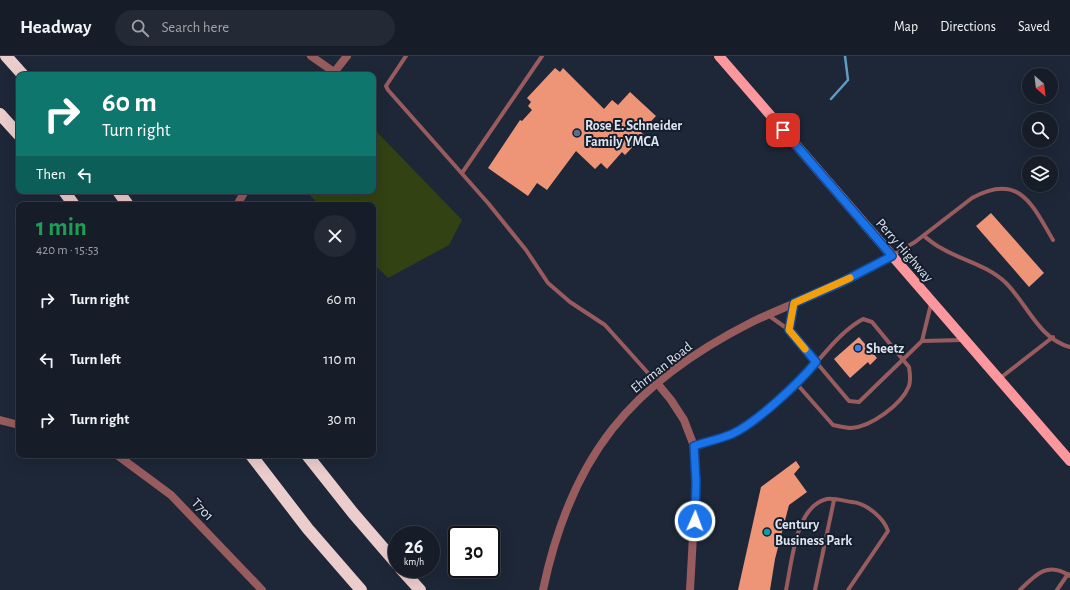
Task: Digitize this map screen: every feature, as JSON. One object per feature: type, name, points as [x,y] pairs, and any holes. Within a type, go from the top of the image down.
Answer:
[{"type":"highway","points":[[6,56],[21,72]]},
{"type":"highway","points":[[0,114],[16,132]]},
{"type":"highway","points":[[254,458],[308,529],[361,590]]},
{"type":"highway","points":[[309,458],[353,513],[388,554]]},
{"type":"highway","points":[[409,578],[420,590]]},
{"type":"main road","name":"Perry Highway","points":[[719,56],[1070,461]]},
{"type":"street","points":[[311,56],[331,72]]},
{"type":"street","points":[[335,72],[347,56]]},
{"type":"street","name":"Ehrman Road","points":[[543,590],[560,523],[578,482],[610,432],[630,408],[657,383],[696,355],[768,315],[844,282],[892,256]]},
{"type":"street","points":[[657,383],[671,400],[684,420],[694,446],[696,482],[690,590]]},
{"type":"street","points":[[0,420],[16,424]]},
{"type":"street","name":"T701","points":[[121,458],[171,495],[262,590]]},
{"type":"lane","points":[[406,56],[388,81],[386,86],[388,90],[514,234],[548,283],[570,302],[605,325],[657,383]]},
{"type":"lane","points":[[462,173],[542,56]]},
{"type":"lane","points":[[892,256],[924,236],[972,198],[982,192],[1003,188],[1020,192],[1027,198],[1053,240]]},
{"type":"lane","points":[[924,236],[940,248],[980,264],[1006,283],[1044,331],[1070,347]]},
{"type":"lane","points":[[768,315],[789,330],[849,401],[856,403],[859,402],[922,341],[931,301]]},
{"type":"lane","points":[[789,330],[794,303]]},
{"type":"lane","points":[[694,446],[732,434],[751,422],[796,383],[849,329],[863,320],[872,322],[909,367],[910,376],[909,385],[902,398],[883,415],[866,424],[853,428],[833,425],[796,383]]},
{"type":"lane","points":[[999,380],[1053,337]]},
{"type":"lane","points":[[922,341],[937,339],[965,340]]},
{"type":"lane","points":[[786,590],[801,522],[808,511],[816,504],[828,499],[859,502],[885,522],[888,531],[848,590]]},
{"type":"lane","points":[[815,590],[834,500]]},
{"type":"lane","points":[[1020,590],[1034,577],[1053,568],[1062,570],[1069,575],[1057,590]]},
{"type":"green space","points":[[376,131],[462,220],[449,245],[388,278],[376,266],[376,202],[316,202],[309,194],[376,194]]},
{"type":"building","name":"Rose E. Schneider Family YMCA","points":[[555,68],[560,72],[563,68],[604,109],[612,100],[618,105],[630,92],[656,116],[641,132],[644,135],[625,155],[622,152],[607,169],[601,163],[595,169],[576,151],[547,190],[537,183],[528,196],[488,168],[520,120],[522,121],[532,110],[528,106],[531,102],[527,98]]},
{"type":"building","points":[[991,213],[1044,273],[1029,287],[976,226]]},
{"type":"building","name":"Sheetz","points":[[859,337],[877,358],[870,365],[868,362],[850,378],[834,359]]},
{"type":"building","name":"Century Business Park","points":[[796,461],[800,467],[794,474],[807,492],[789,505],[775,559],[770,590],[738,590],[761,487]]},
{"type":"waterway","points":[[831,99],[848,80],[845,56]]},
{"type":"slow traffic","points":[[805,349],[789,330],[794,303],[850,278]]},
{"type":"place","name":"Rose E. Schneider Family YMCA","points":[[577,133]]},
{"type":"place","name":"Sheetz","points":[[858,348]]},
{"type":"place","name":"Century Business Park","points":[[767,532]]},
{"type":"route","points":[[695,521],[696,482],[694,446],[732,434],[751,422],[804,376],[816,362],[789,330],[794,303],[848,280],[892,256],[783,130]]}]
